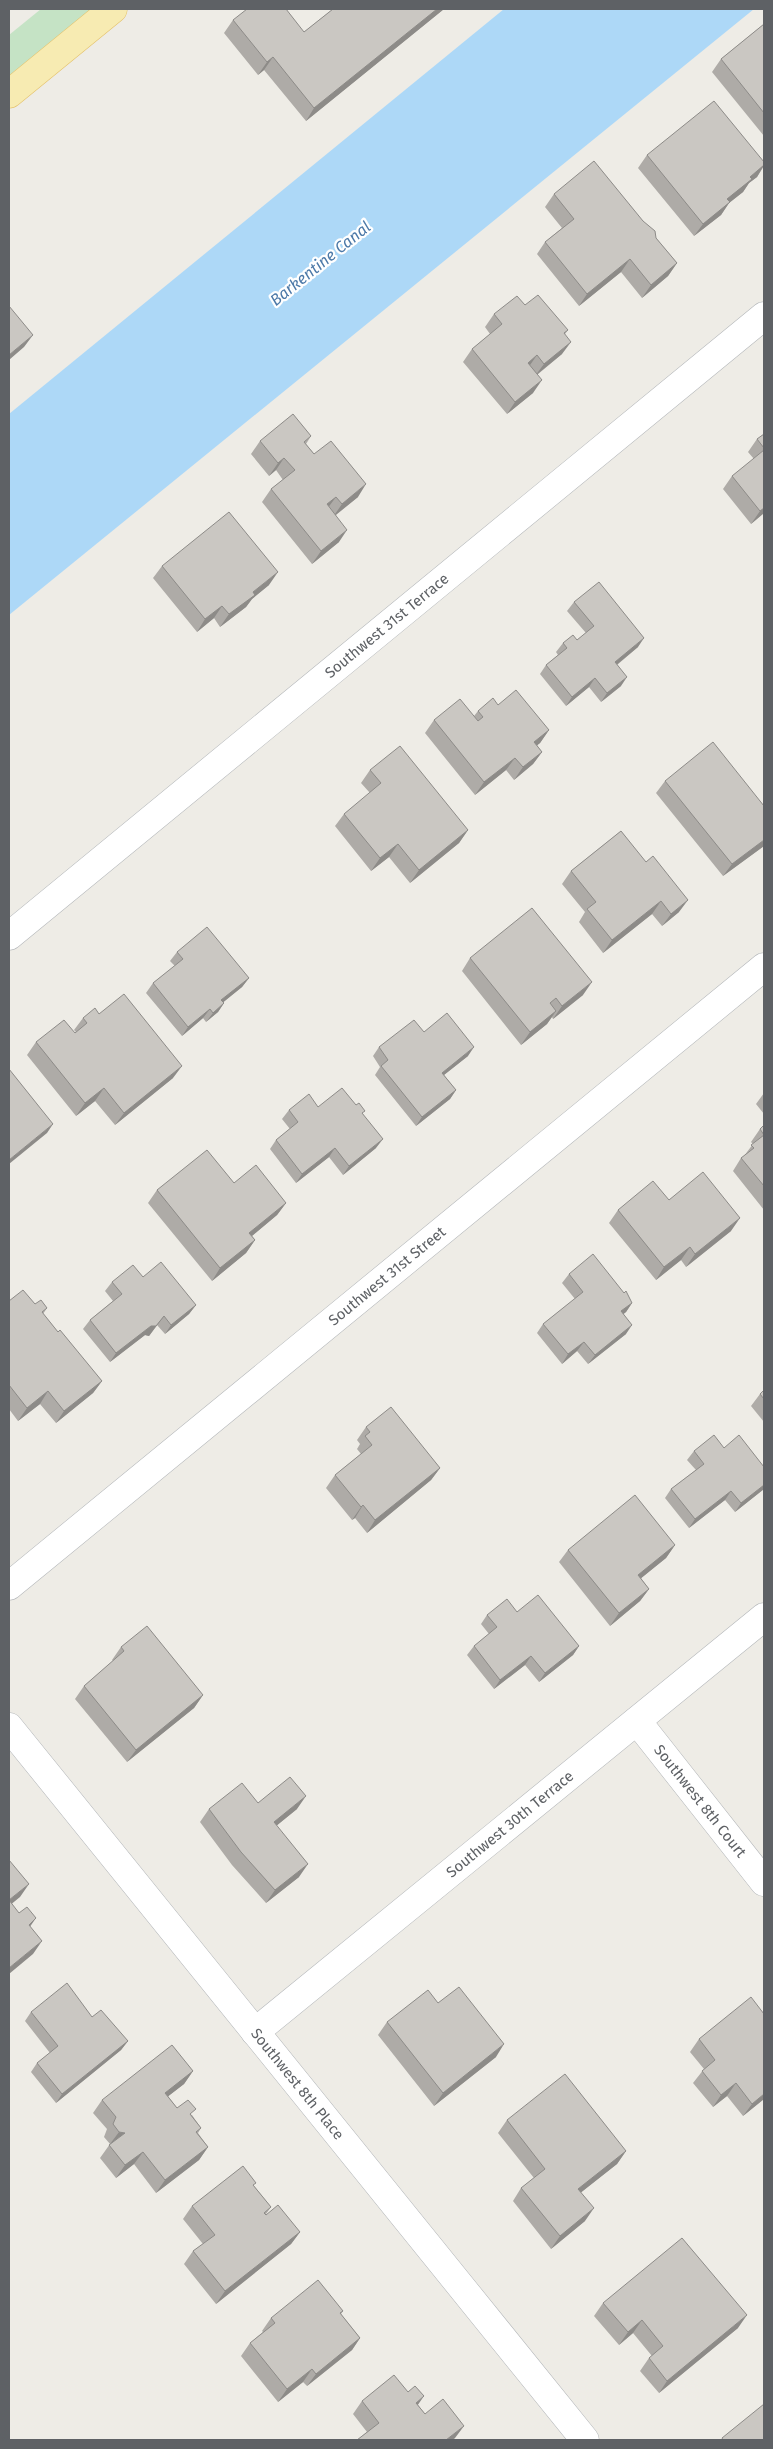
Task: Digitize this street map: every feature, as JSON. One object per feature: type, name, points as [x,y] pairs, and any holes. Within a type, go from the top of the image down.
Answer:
[{"type":"main road","points":[[9,94],[113,9]]},
{"type":"street","name":"Southwest 31st Terrace","points":[[9,936],[764,316]]},
{"type":"street","name":"Southwest 31st Street","points":[[9,1586],[764,967]]},
{"type":"street","name":"Southwest 30th Terrace","points":[[255,2032],[764,1617]]},
{"type":"street","name":"Southwest 8th Court","points":[[637,1721],[764,1882]]},
{"type":"street","name":"Southwest 8th Place","points":[[9,1727],[585,2440]]},
{"type":"green space","points":[[41,9],[91,9],[9,76],[9,35]]},
{"type":"water","name":"Barkentine Canal","points":[[504,9],[754,9],[9,615],[9,414]]},
{"type":"building","points":[[247,9],[286,9],[304,32],[333,9],[437,9],[314,108],[273,57],[267,62],[233,20]]},
{"type":"building","points":[[764,24],[764,113],[721,59]]},
{"type":"building","points":[[714,101],[764,162],[764,165],[750,177],[752,179],[727,199],[730,202],[703,224],[647,155]]},
{"type":"building","points":[[594,161],[643,221],[655,231],[656,238],[677,263],[651,285],[630,259],[587,294],[545,242],[574,219],[554,194]]},
{"type":"building","points":[[538,295],[568,330],[564,333],[571,342],[544,364],[537,355],[528,363],[542,380],[515,402],[472,349],[502,324],[494,314],[517,296],[525,305]]},
{"type":"building","points":[[9,306],[33,335],[9,355]]},
{"type":"building","points":[[293,414],[311,436],[304,442],[314,454],[331,441],[366,484],[342,504],[336,497],[327,504],[347,530],[321,551],[271,489],[295,470],[284,458],[278,463],[260,441]]},
{"type":"building","points":[[764,434],[764,448],[757,439]]},
{"type":"building","points":[[764,450],[764,508],[760,511],[732,476]]},
{"type":"building","points":[[229,512],[278,572],[253,592],[255,595],[229,614],[222,606],[205,619],[162,566]]},
{"type":"building","points":[[599,582],[644,638],[615,662],[627,677],[607,693],[595,678],[572,697],[546,665],[567,648],[563,643],[573,635],[577,640],[594,626],[574,602]]},
{"type":"building","points":[[516,690],[549,730],[534,742],[542,752],[523,767],[515,758],[484,782],[434,720],[460,699],[478,721],[483,717],[478,711],[493,698],[498,705]]},
{"type":"building","points":[[713,742],[764,806],[764,840],[732,864],[665,781]]},
{"type":"building","points":[[400,746],[468,830],[419,870],[398,844],[380,858],[344,814],[381,783],[370,770]]},
{"type":"building","points":[[621,831],[646,862],[653,856],[688,900],[671,914],[661,901],[612,940],[587,909],[596,902],[571,871]]},
{"type":"building","points":[[532,908],[592,982],[562,1006],[556,998],[550,1003],[556,1011],[530,1032],[470,958]]},
{"type":"building","points":[[207,927],[249,978],[221,1000],[224,1003],[213,1013],[210,1009],[188,1027],[153,983],[183,959],[177,952]]},
{"type":"building","points":[[124,994],[182,1066],[124,1113],[104,1088],[85,1103],[36,1042],[64,1020],[75,1033],[87,1023],[83,1018],[95,1008],[99,1014]]},
{"type":"building","points":[[447,1013],[474,1047],[442,1073],[456,1090],[422,1117],[381,1066],[388,1060],[379,1047],[414,1020],[424,1032]]},
{"type":"building","points":[[9,1069],[53,1124],[9,1160]]},
{"type":"building","points":[[342,1088],[356,1105],[359,1103],[365,1111],[362,1113],[383,1139],[349,1166],[335,1148],[302,1174],[276,1140],[298,1122],[289,1110],[309,1094],[318,1107]]},
{"type":"building","points":[[764,1125],[764,1135],[760,1129]]},
{"type":"building","points":[[764,1135],[764,1186],[741,1158],[754,1148],[751,1145]]},
{"type":"building","points":[[207,1150],[234,1183],[256,1165],[286,1203],[249,1233],[255,1240],[220,1268],[157,1190]]},
{"type":"building","points":[[703,1172],[740,1218],[695,1254],[690,1247],[664,1267],[618,1210],[653,1181],[669,1200]]},
{"type":"building","points":[[593,1254],[624,1293],[626,1291],[632,1303],[621,1311],[632,1325],[595,1355],[584,1342],[568,1354],[543,1324],[583,1292],[569,1274]]},
{"type":"building","points":[[161,1262],[196,1305],[171,1325],[164,1316],[156,1326],[151,1326],[116,1353],[90,1320],[122,1294],[112,1282],[133,1265],[143,1277]]},
{"type":"building","points":[[23,1290],[35,1304],[41,1300],[47,1308],[42,1312],[58,1332],[60,1330],[102,1381],[64,1411],[48,1391],[27,1408],[9,1385],[9,1301]]},
{"type":"building","points":[[764,1390],[764,1399],[760,1394]]},
{"type":"building","points":[[391,1407],[440,1468],[375,1520],[363,1505],[361,1507],[335,1475],[372,1445],[365,1436],[370,1432],[366,1427]]},
{"type":"building","points":[[714,1435],[724,1448],[739,1435],[764,1467],[764,1485],[741,1503],[731,1491],[695,1519],[671,1489],[704,1464],[694,1451]]},
{"type":"building","points":[[635,1495],[675,1545],[638,1575],[649,1589],[619,1613],[568,1550]]},
{"type":"building","points":[[538,1595],[579,1646],[545,1673],[531,1656],[500,1680],[474,1646],[497,1627],[487,1615],[507,1599],[517,1612]]},
{"type":"building","points":[[147,1626],[203,1695],[136,1750],[84,1686],[124,1651],[121,1647]]},
{"type":"building","points":[[290,1777],[306,1796],[274,1822],[308,1864],[275,1890],[241,1852],[209,1809],[242,1783],[258,1803]]},
{"type":"building","points":[[9,1860],[29,1884],[9,1900]]},
{"type":"building","points":[[9,1900],[19,1913],[27,1907],[36,1918],[29,1925],[42,1941],[9,1968]]},
{"type":"building","points":[[67,1983],[92,2017],[101,2010],[128,2041],[62,2094],[37,2063],[58,2046],[31,2012]]},
{"type":"building","points":[[459,1987],[504,2044],[443,2093],[387,2022],[428,1990],[438,2003]]},
{"type":"building","points":[[751,1997],[764,2014],[764,2094],[752,2104],[736,2083],[721,2095],[702,2071],[715,2060],[699,2039]]},
{"type":"building","points":[[172,2045],[193,2071],[165,2093],[177,2108],[188,2100],[196,2109],[190,2114],[201,2128],[196,2132],[208,2147],[165,2180],[143,2152],[125,2165],[109,2145],[125,2133],[119,2132],[113,2124],[116,2117],[102,2100]]},
{"type":"building","points":[[565,2074],[626,2151],[578,2189],[594,2208],[560,2236],[521,2188],[545,2169],[507,2120]]},
{"type":"building","points":[[243,2166],[256,2183],[253,2185],[271,2207],[264,2213],[266,2215],[278,2205],[300,2232],[225,2291],[193,2251],[215,2235],[192,2206]]},
{"type":"building","points":[[682,2238],[747,2315],[667,2381],[649,2358],[663,2346],[642,2320],[628,2332],[603,2303]]},
{"type":"building","points":[[318,2280],[343,2311],[340,2313],[360,2338],[316,2374],[312,2369],[287,2389],[250,2343],[275,2323],[271,2318]]},
{"type":"building","points":[[394,2375],[408,2392],[415,2386],[424,2396],[416,2403],[425,2414],[443,2399],[464,2426],[446,2440],[357,2440],[379,2423],[362,2401]]},
{"type":"building","points":[[764,2404],[764,2440],[723,2440],[722,2438]]}]
